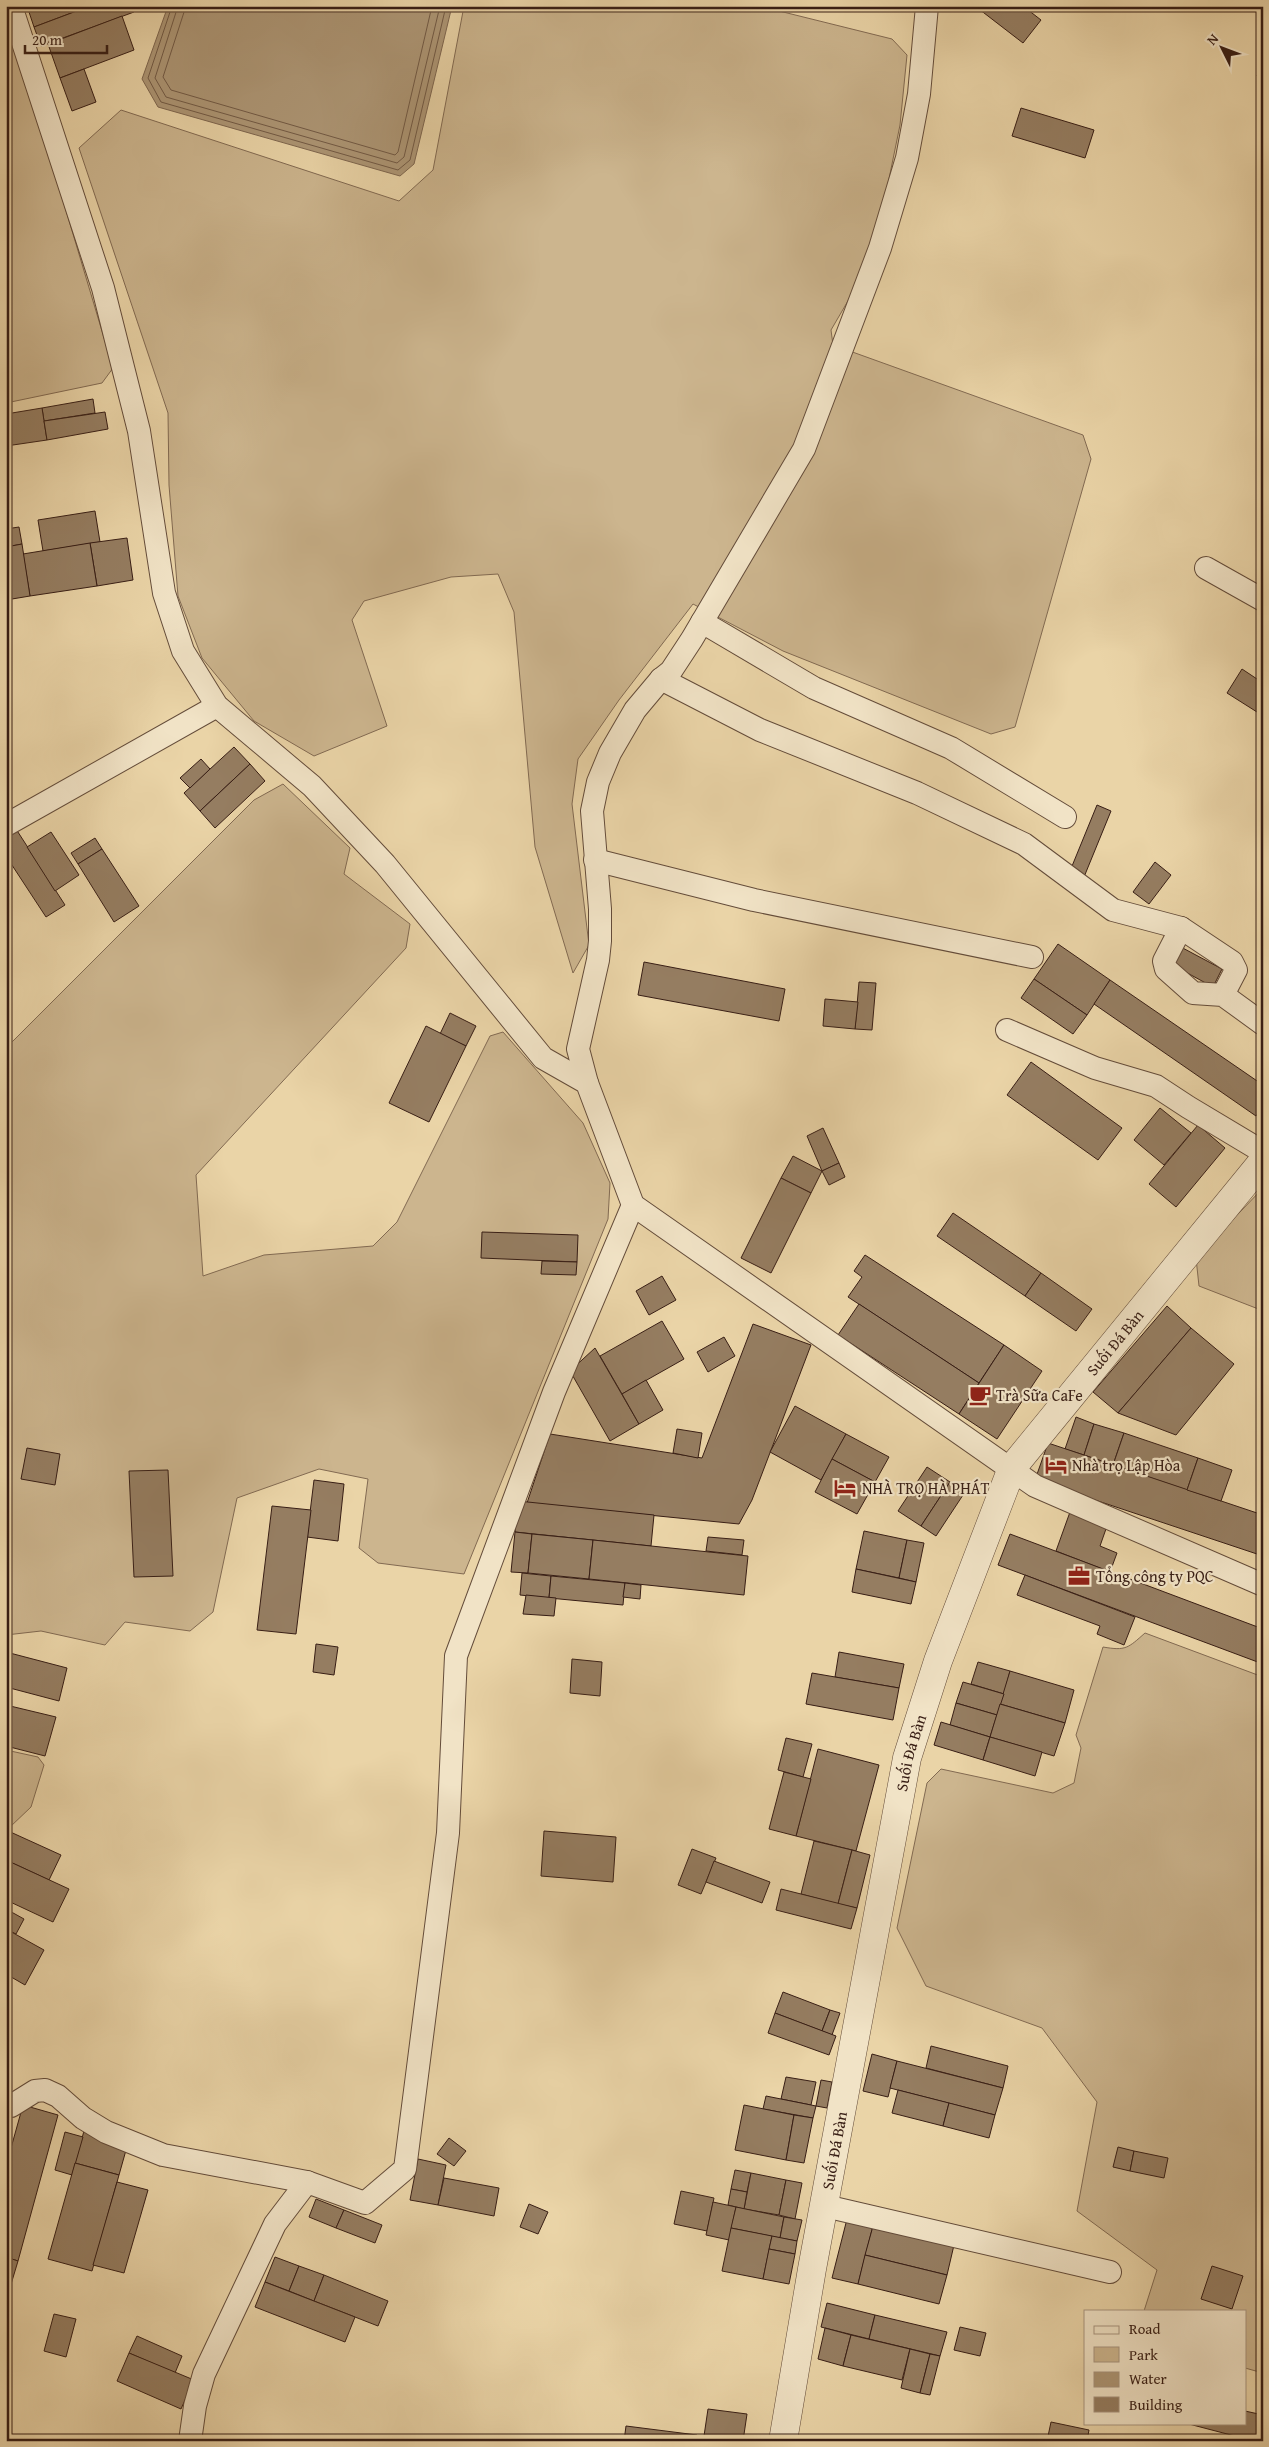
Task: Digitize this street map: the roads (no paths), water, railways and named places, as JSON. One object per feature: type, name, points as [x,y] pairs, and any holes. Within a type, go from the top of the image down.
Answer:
[{"type":"street","points":[[11,6],[103,288],[139,431],[164,594],[183,650],[217,706],[312,786],[385,864],[543,1058],[587,1082]]},
{"type":"street","points":[[927,6],[919,94],[907,158],[880,248],[804,449],[671,671],[661,679],[630,719],[610,753],[598,782],[592,811],[600,909],[600,941],[598,960],[578,1049],[587,1082],[634,1205],[1012,1468],[1034,1486],[1263,1585]]},
{"type":"street","points":[[1206,568],[1263,600]]},
{"type":"street","points":[[702,622],[814,688],[951,748],[1065,817]]},
{"type":"street","points":[[661,679],[760,730],[917,793],[1024,844],[1113,910],[1181,928],[1232,962],[1236,970],[1223,995]]},
{"type":"street","points":[[6,825],[217,706]]},
{"type":"street","points":[[595,860],[754,900],[1032,957]]},
{"type":"street","points":[[1181,928],[1164,961],[1166,969],[1193,993],[1223,995],[1263,1024]]},
{"type":"street","points":[[1008,1030],[1095,1068],[1156,1086],[1188,1108],[1263,1152]]},
{"type":"street","name":"Suối Đá Bàn","points":[[782,2441],[907,1758],[938,1661],[1012,1468],[1263,1161]]},
{"type":"street","points":[[11,2106],[35,2091],[45,2090],[58,2096],[83,2118],[106,2132],[163,2154],[307,2182],[365,2203],[405,2169],[448,1833],[456,1656],[554,1392],[634,1205]]},
{"type":"street","points":[[190,2441],[195,2406],[204,2374],[275,2224],[307,2182]]},
{"type":"street","points":[[825,2206],[1110,2272]]},
{"type":"water","points":[[168,6],[452,6],[414,164],[400,176],[158,107],[142,79]]},
{"type":"place","name":"Trà Sữa CaFe","points":[[980,1395]]},
{"type":"place","name":"Nhà trọ Lập Hòa","points":[[1056,1465]]},
{"type":"place","name":"NHÀ TRỌ HÀ PHÁT","points":[[845,1488]]},
{"type":"place","name":"Tổng công ty PQC","points":[[1079,1576]]}]
